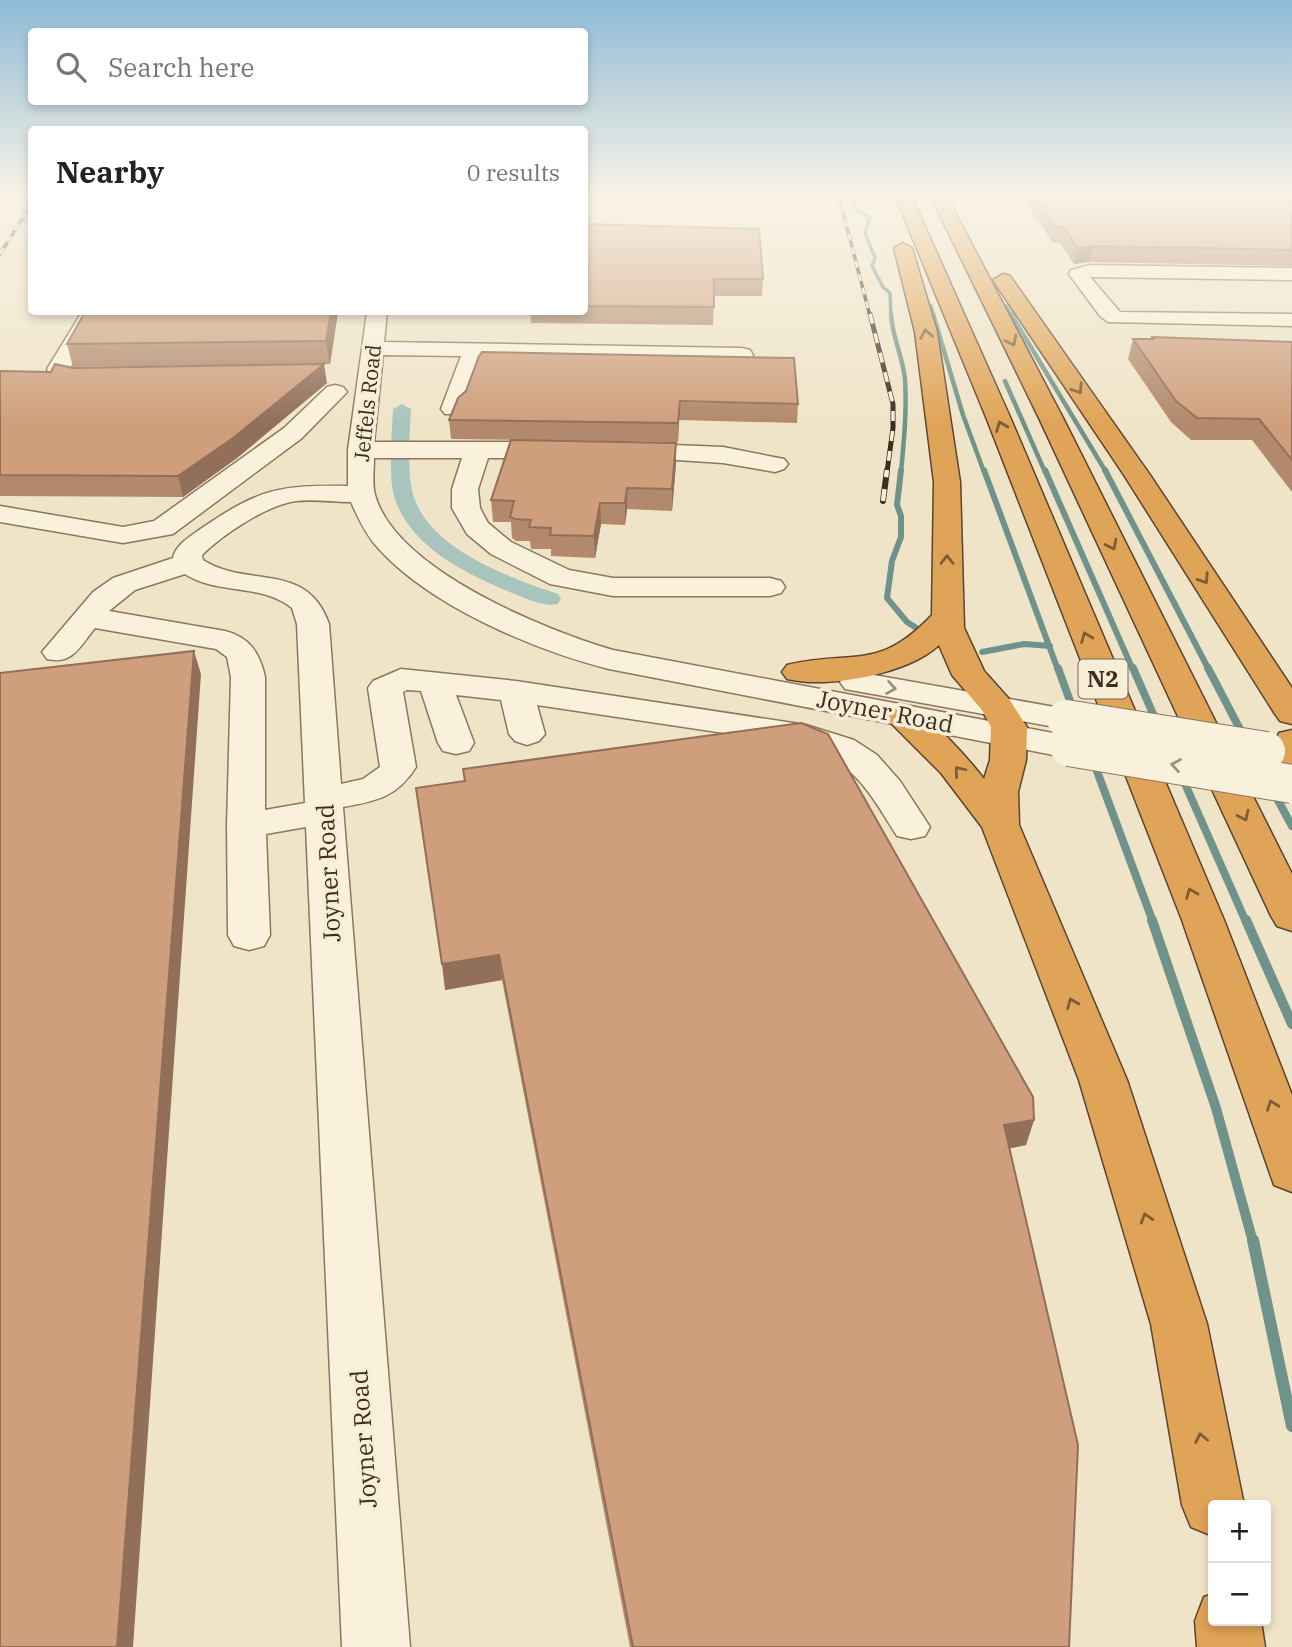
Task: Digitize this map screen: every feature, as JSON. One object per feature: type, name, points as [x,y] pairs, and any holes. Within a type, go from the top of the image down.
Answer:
[{"type":"highway","points":[[908,270],[926,332],[947,482],[947,618],[958,657],[968,675],[1003,721],[1000,825]]},
{"type":"highway","name":"N2","points":[[935,270],[998,417],[1203,920],[1280,1127],[1292,1170]]},
{"type":"highway","name":"N2","points":[[977,270],[1292,916]]},
{"type":"highway","points":[[993,270],[1137,475],[1292,714]]},
{"type":"highway","points":[[800,672],[848,669],[900,656],[920,645],[947,618]]},
{"type":"highway","points":[[902,717],[954,765],[1000,825],[1103,1080],[1179,1324],[1212,1500]]},
{"type":"highway","points":[[1229,1626],[1231,1647]]},
{"type":"street","points":[[1292,274],[1184,300],[1115,318],[1098,294],[1184,300],[1292,311]]},
{"type":"street","points":[[1184,300],[1292,282]]},
{"type":"street","points":[[1184,300],[1292,291]]},
{"type":"street","points":[[1184,300],[1292,320]]},
{"type":"street","points":[[1184,300],[1292,330]]},
{"type":"street","points":[[1184,300],[1214,335],[1226,339],[1292,340]]},
{"type":"street","points":[[1265,300],[1292,300]]},
{"type":"street","points":[[90,315],[58,369],[61,374],[78,377],[125,376]]},
{"type":"street","name":"Jeffels Road","points":[[361,494],[361,450],[377,315]]},
{"type":"street","points":[[374,348],[742,355]]},
{"type":"street","points":[[453,409],[474,350]]},
{"type":"street","points":[[0,514],[123,535],[137,534],[171,524],[293,433],[333,382],[371,373]]},
{"type":"street","points":[[478,449],[465,489],[466,508],[477,528],[501,548],[561,578],[613,587],[770,587]]},
{"type":"street","points":[[361,450],[592,450],[723,455],[775,464]]},
{"type":"street","points":[[238,474],[297,493],[361,494]]},
{"type":"street","points":[[58,652],[104,598],[124,584],[188,563],[188,554],[195,546],[233,518],[249,508],[297,493]]},
{"type":"street","name":"Joyner Road","points":[[361,494],[372,519],[388,542],[431,579],[512,624],[544,638],[609,659],[779,690],[902,717],[1003,721]]},
{"type":"street","name":"Joyner Road","points":[[188,563],[199,572],[216,578],[284,591],[300,598],[309,610],[313,624],[376,1647]]},
{"type":"street","name":"Joyner Road","points":[[488,610],[577,634],[800,672],[1003,721],[1068,733],[1287,760]]},
{"type":"street","points":[[87,617],[225,641],[239,648],[244,655],[248,677],[246,825],[249,935]]},
{"type":"street","points":[[246,825],[325,805],[373,789],[394,775],[398,767],[385,688],[401,679],[594,700],[760,727],[829,743],[856,756],[872,772],[911,827]]},
{"type":"street","points":[[435,682],[456,743]]},
{"type":"street","points":[[516,691],[527,734]]},
{"type":"building","points":[[588,270],[762,270],[763,279],[714,279],[714,307],[588,306]]},
{"type":"building","points":[[83,315],[330,315],[326,341],[67,344]]},
{"type":"building","points":[[1152,337],[1292,342],[1292,460],[1259,419],[1197,418],[1176,401],[1133,339],[1153,339]]},
{"type":"building","points":[[482,352],[794,358],[798,404],[680,401],[678,423],[449,420],[458,398],[466,391]]},
{"type":"building","points":[[55,364],[73,368],[324,364],[233,438],[178,476],[0,475],[0,371],[51,372]]},
{"type":"building","points":[[511,440],[676,443],[672,489],[627,488],[625,503],[600,503],[594,536],[550,535],[551,528],[529,527],[531,520],[510,517],[514,501],[491,500]]},
{"type":"building","points":[[194,651],[117,1647],[0,1647],[0,673]]},
{"type":"building","points":[[801,723],[828,734],[1033,1097],[1034,1120],[1004,1125],[1078,1445],[1069,1647],[633,1647],[499,955],[442,964],[416,788],[465,781],[463,769]]},
{"type":"waterway","points":[[874,270],[883,287],[890,293],[891,316]]},
{"type":"waterway","points":[[931,306],[934,316]]},
{"type":"waterway","points":[[1006,306],[1012,316]]},
{"type":"waterway","points":[[891,314],[905,379],[901,472]]},
{"type":"waterway","points":[[933,314],[963,415],[984,472]]},
{"type":"waterway","points":[[1011,314],[1106,472]]},
{"type":"waterway","points":[[1005,381],[1045,472]]},
{"type":"waterway","points":[[400,445],[402,409]]},
{"type":"waterway","points":[[400,454],[401,486],[408,507],[421,527],[439,544],[483,572],[550,599]]},
{"type":"waterway","points":[[901,470],[897,505],[901,516],[901,537],[892,561],[887,598],[907,622],[918,629]]},
{"type":"waterway","points":[[984,470],[1049,646]]},
{"type":"waterway","points":[[1045,470],[1133,670]]},
{"type":"waterway","points":[[1105,470],[1209,670]]},
{"type":"waterway","points":[[982,652],[1024,644],[1049,646]]},
{"type":"waterway","points":[[1049,646],[1058,670]]},
{"type":"waterway","points":[[1058,668],[1073,709]]},
{"type":"waterway","points":[[1133,668],[1157,723]]},
{"type":"waterway","points":[[1208,668],[1243,735]]},
{"type":"waterway","points":[[1094,763],[1153,922]]},
{"type":"waterway","points":[[1182,777],[1246,922]]},
{"type":"waterway","points":[[1274,793],[1292,826]]},
{"type":"waterway","points":[[1152,920],[1216,1108],[1253,1242]]},
{"type":"waterway","points":[[1246,920],[1292,1024]]},
{"type":"waterway","points":[[1253,1240],[1292,1426]]},
{"type":"railway","points":[[858,270],[870,316]]},
{"type":"railway","points":[[870,314],[893,404],[893,428],[887,472]]},
{"type":"railway","points":[[883,501],[887,470]]}]
